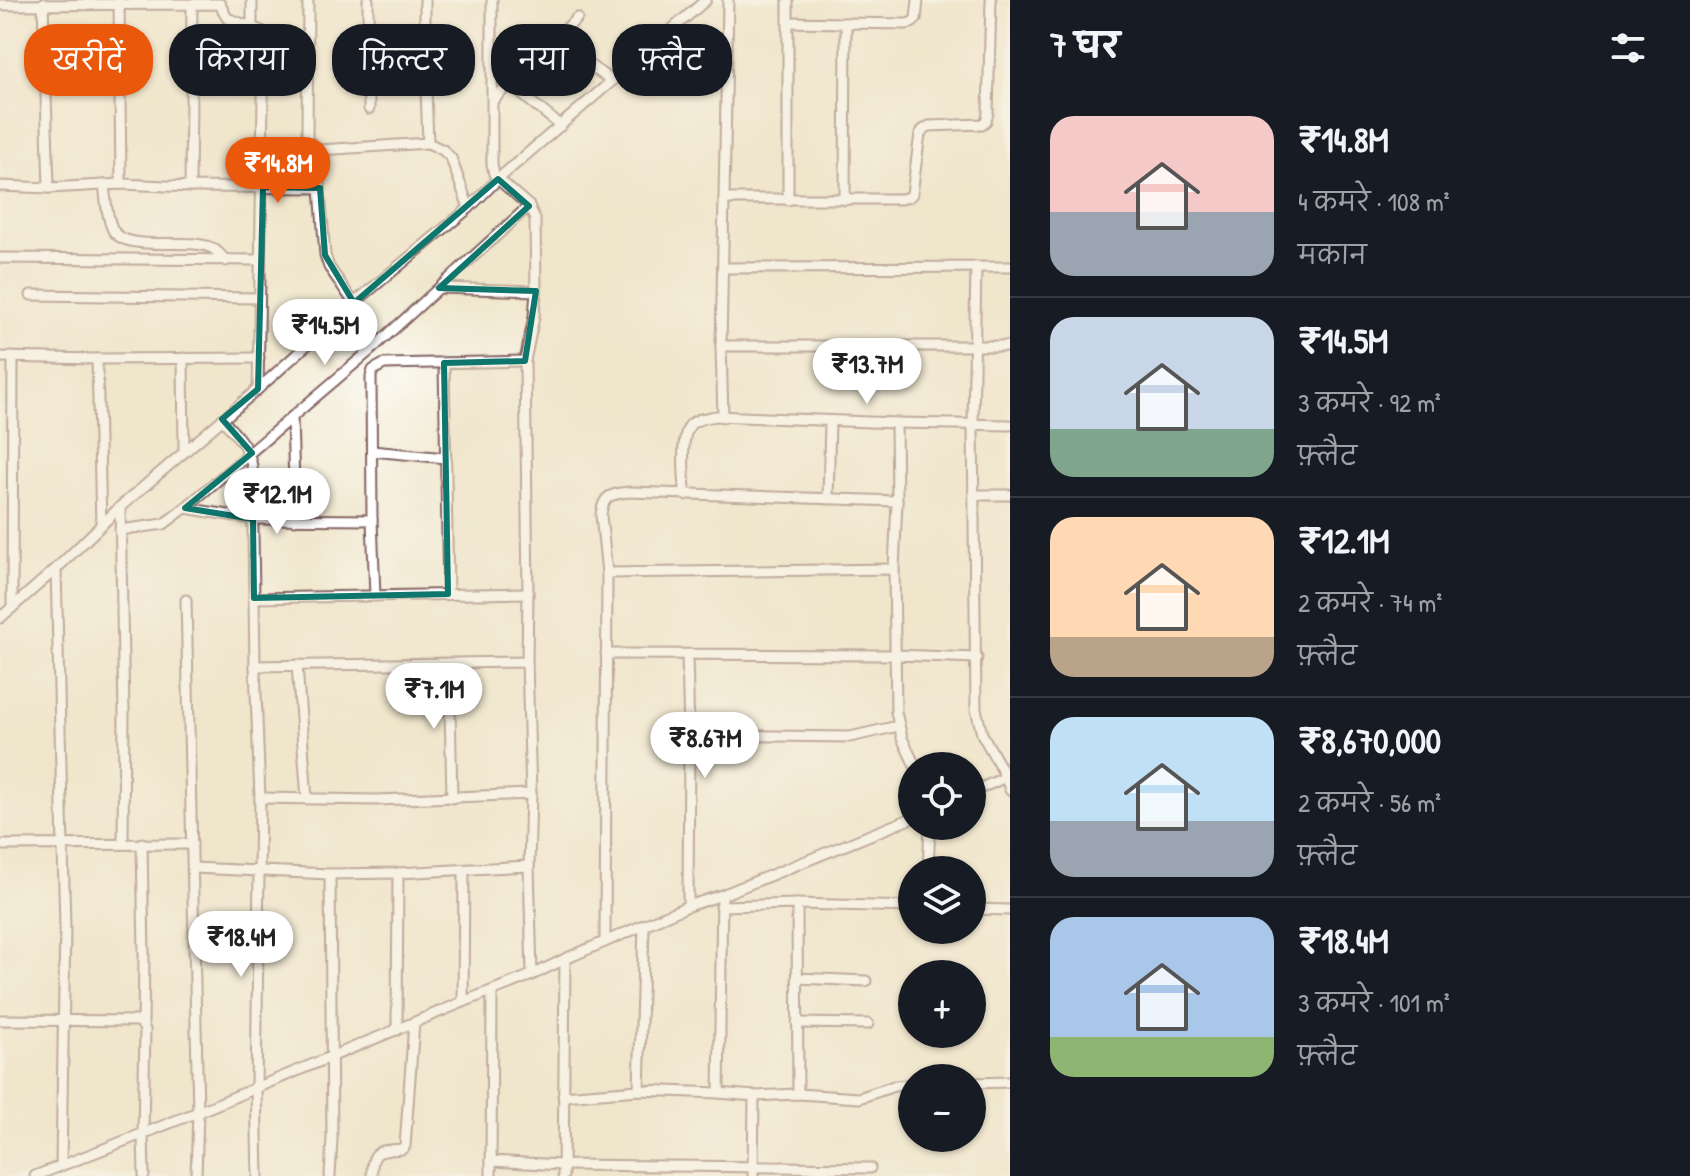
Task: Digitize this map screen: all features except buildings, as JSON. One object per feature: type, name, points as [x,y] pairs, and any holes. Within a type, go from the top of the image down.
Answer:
[{"type":"street","points":[[252,0],[252,24]]},
{"type":"street","points":[[308,0],[307,140],[320,150],[428,143],[451,158],[469,208]]},
{"type":"street","points":[[368,0],[368,24]]},
{"type":"street","points":[[425,0],[425,24]]},
{"type":"street","points":[[492,0],[492,164],[494,174],[529,206],[535,219],[536,291],[525,361],[532,975]]},
{"type":"street","points":[[678,24],[706,0]]},
{"type":"street","points":[[723,417],[721,346],[728,0]]},
{"type":"street","points":[[788,0],[788,200]]},
{"type":"street","points":[[788,22],[913,22],[918,0]]},
{"type":"street","points":[[724,199],[909,197],[923,130],[929,126],[982,124],[986,121],[991,0]]},
{"type":"street","points":[[119,2],[121,184]]},
{"type":"street","points":[[0,5],[222,2],[227,18],[246,24]]},
{"type":"street","points":[[43,3],[49,188]]},
{"type":"street","points":[[186,3],[190,187]]},
{"type":"street","points":[[571,24],[577,18]]},
{"type":"street","points":[[845,200],[846,23]]},
{"type":"street","points":[[0,618],[120,507],[354,303],[469,208],[498,179],[612,81],[596,70]]},
{"type":"street","points":[[258,389],[264,96]]},
{"type":"street","points":[[369,96],[369,109]]},
{"type":"street","points":[[426,96],[428,143]]},
{"type":"street","points":[[493,100],[497,96]]},
{"type":"street","points":[[524,96],[561,126]]},
{"type":"street","points":[[320,150],[325,255],[329,267],[354,303]]},
{"type":"street","points":[[0,186],[49,188],[121,184],[320,188]]},
{"type":"street","points":[[104,185],[110,225],[117,235],[144,243],[203,245],[212,248],[226,261]]},
{"type":"street","points":[[120,530],[164,524],[185,508],[529,206]]},
{"type":"street","points":[[0,258],[259,260]]},
{"type":"street","points":[[976,267],[973,424],[976,709],[982,734],[1010,790]]},
{"type":"street","points":[[724,268],[1010,267]]},
{"type":"street","points":[[439,288],[536,291]]},
{"type":"street","points":[[31,295],[259,298]]},
{"type":"street","points":[[721,346],[1010,346]]},
{"type":"street","points":[[0,357],[259,358]]},
{"type":"street","points":[[12,608],[13,357]]},
{"type":"street","points":[[183,358],[184,451]]},
{"type":"street","points":[[97,359],[101,524]]},
{"type":"street","points":[[375,596],[373,370],[384,364],[525,361]]},
{"type":"street","points":[[444,363],[448,594]]},
{"type":"street","points":[[685,495],[686,431],[699,419],[716,416],[1010,425]]},
{"type":"street","points":[[292,417],[295,520]]},
{"type":"street","points":[[222,419],[250,454],[252,466],[260,798],[256,1088],[258,1176]]},
{"type":"street","points":[[828,499],[830,421]]},
{"type":"street","points":[[896,423],[895,655],[898,726],[909,752]]},
{"type":"street","points":[[372,451],[446,458]]},
{"type":"street","points":[[605,942],[607,573],[601,515],[607,498],[629,492],[897,501]]},
{"type":"street","points":[[974,495],[1010,495]]},
{"type":"street","points":[[120,507],[123,844]]},
{"type":"street","points":[[185,508],[253,519],[372,520]]},
{"type":"street","points":[[56,569],[65,927],[61,1166]]},
{"type":"street","points":[[607,573],[894,569]]},
{"type":"street","points":[[254,598],[528,593]]},
{"type":"street","points":[[186,600],[198,1112],[196,1176]]},
{"type":"street","points":[[606,654],[977,658]]},
{"type":"street","points":[[687,655],[688,906]]},
{"type":"street","points":[[255,666],[527,662]]},
{"type":"street","points":[[449,663],[452,798]]},
{"type":"street","points":[[297,665],[307,799]]},
{"type":"street","points":[[689,735],[850,737],[898,726]]},
{"type":"street","points":[[986,786],[1006,777]]},
{"type":"street","points":[[260,798],[377,800],[531,794]]},
{"type":"street","points":[[722,901],[898,824]]},
{"type":"street","points":[[142,843],[144,1176]]},
{"type":"street","points":[[0,845],[192,844]]},
{"type":"street","points":[[193,868],[330,874],[529,866]]},
{"type":"street","points":[[463,1002],[464,870]]},
{"type":"street","points":[[397,1030],[398,873]]},
{"type":"street","points":[[330,874],[330,1176]]},
{"type":"street","points":[[719,1093],[722,901]]},
{"type":"street","points":[[35,1176],[532,975],[688,906],[722,901],[898,907]]},
{"type":"street","points":[[797,904],[798,1094]]},
{"type":"street","points":[[986,909],[1010,910]]},
{"type":"street","points":[[639,1090],[644,926]]},
{"type":"street","points":[[562,1170],[565,959]]},
{"type":"street","points":[[797,978],[866,981]]},
{"type":"street","points":[[491,1176],[492,991]]},
{"type":"street","points":[[0,1020],[134,1020],[143,1025]]},
{"type":"street","points":[[372,1176],[375,1154],[405,1146],[414,1023]]},
{"type":"street","points":[[797,1023],[868,1024]]},
{"type":"street","points":[[986,1083],[1010,1082]]},
{"type":"street","points":[[563,1096],[639,1090],[859,1098],[898,1086]]},
{"type":"street","points":[[753,1172],[754,1096]]},
{"type":"street","points":[[491,1161],[562,1170],[753,1172],[870,1168]]},
{"type":"highlighted area","points":[[498,179],[529,206],[439,288],[536,291],[525,361],[444,363],[448,594],[254,598],[253,519],[185,508],[252,453],[222,419],[258,389],[263,187],[320,188],[325,255],[354,303]]}]
